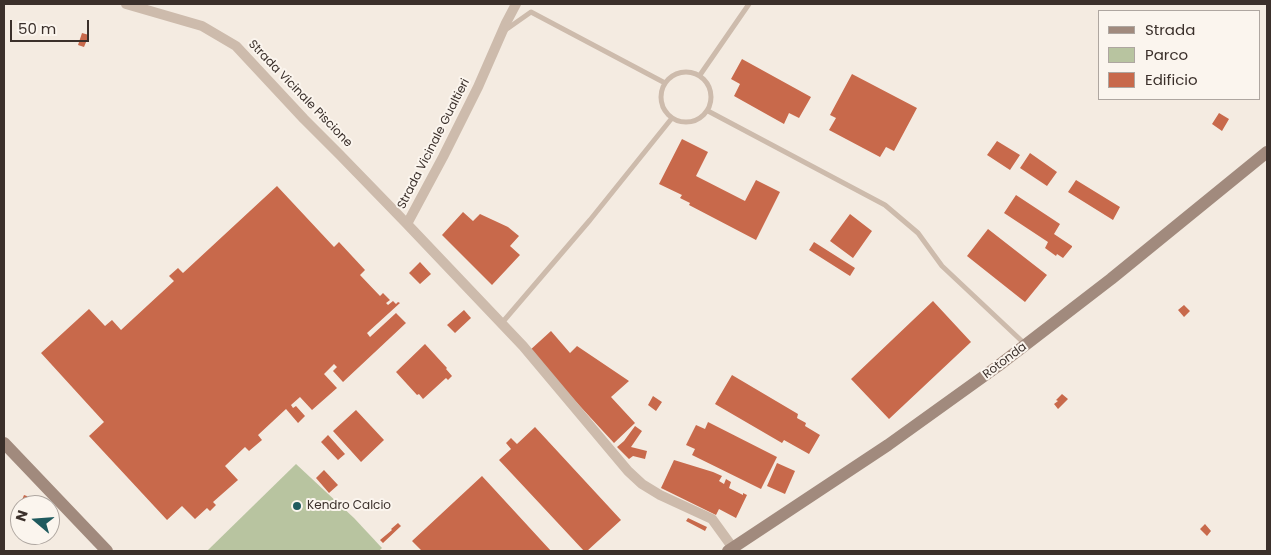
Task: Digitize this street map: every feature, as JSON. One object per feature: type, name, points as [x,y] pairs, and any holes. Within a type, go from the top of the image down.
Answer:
[{"type":"main road","name":"Rotonda","points":[[731,550],[888,445],[998,366],[1119,273],[1267,152]]},
{"type":"main road","points":[[4,443],[107,551]]},
{"type":"street","name":"Strada Vicinale Piscione","points":[[126,4],[202,26],[236,46],[304,119],[407,224]]},
{"type":"street","name":"Strada Vicinale Gualtieri","points":[[516,4],[469,105],[407,224],[522,346],[628,471],[642,484],[660,495],[712,519],[731,550]]},
{"type":"lane","points":[[700,75],[749,4]]},
{"type":"lane","points":[[501,33],[531,12],[665,83]]},
{"type":"lane","points":[[683,71],[700,75],[706,80],[712,95],[708,111],[695,121],[679,122],[672,118],[662,104],[661,95],[665,83],[674,74],[683,71]]},
{"type":"lane","points":[[708,111],[885,205],[918,233],[942,266],[1026,345]]},
{"type":"lane","points":[[501,324],[590,220],[672,118]]},
{"type":"green space","name":"Kendro Calcio","points":[[296,464],[354,518],[382,548],[379,551],[207,551]]},
{"type":"building","points":[[82,33],[89,35],[84,47],[78,45]]},
{"type":"building","points":[[742,59],[811,97],[799,118],[789,113],[784,124],[734,96],[740,84],[731,79]]},
{"type":"building","points":[[852,74],[917,108],[894,151],[886,147],[880,157],[829,130],[836,118],[830,115]]},
{"type":"building","points":[[1219,113],[1229,119],[1222,131],[1212,124]]},
{"type":"building","points":[[682,139],[708,152],[696,176],[745,201],[756,180],[780,192],[756,240],[689,205],[690,203],[680,198],[682,195],[659,184]]},
{"type":"building","points":[[997,141],[1020,155],[1010,170],[987,155]]},
{"type":"building","points":[[1030,153],[1057,172],[1047,186],[1020,168]]},
{"type":"building","points":[[1076,180],[1120,207],[1113,220],[1068,192]]},
{"type":"building","points":[[277,186],[334,247],[339,242],[365,270],[360,275],[380,296],[383,293],[390,300],[386,303],[388,305],[393,301],[396,304],[400,303],[367,333],[370,337],[396,313],[406,323],[343,382],[333,371],[337,367],[334,364],[324,374],[337,388],[312,410],[300,397],[291,405],[293,408],[296,406],[305,416],[298,423],[286,409],[258,435],[262,440],[249,451],[245,447],[225,466],[238,480],[213,502],[216,505],[210,511],[207,508],[195,519],[182,506],[167,520],[89,436],[104,422],[41,353],[89,309],[105,326],[112,320],[121,330],[174,281],[169,276],[178,268],[183,273]]},
{"type":"building","points":[[1016,195],[1060,224],[1054,234],[1072,246],[1063,258],[1057,254],[1056,256],[1045,248],[1048,242],[1004,213]]},
{"type":"building","points":[[463,212],[473,221],[480,214],[508,227],[519,236],[510,246],[520,255],[492,285],[442,235]]},
{"type":"building","points":[[850,214],[872,231],[853,258],[830,241]]},
{"type":"building","points":[[988,229],[1047,275],[1025,302],[967,256]]},
{"type":"building","points":[[814,242],[855,268],[850,276],[809,250]]},
{"type":"building","points":[[420,262],[431,274],[420,284],[409,273]]},
{"type":"building","points":[[933,301],[971,342],[889,419],[851,379]]},
{"type":"building","points":[[1184,305],[1190,311],[1184,317],[1178,310]]},
{"type":"building","points":[[464,310],[471,318],[455,333],[447,325]]},
{"type":"building","points":[[551,331],[570,353],[577,346],[629,381],[611,397],[635,423],[614,443],[529,351]]},
{"type":"building","points":[[425,344],[452,376],[448,380],[446,378],[423,399],[396,372]]},
{"type":"building","points":[[732,375],[798,414],[797,418],[806,423],[805,426],[820,435],[809,454],[784,440],[782,443],[715,404]]},
{"type":"building","points":[[1062,394],[1068,399],[1058,409],[1054,404]]},
{"type":"building","points":[[653,396],[662,402],[656,411],[648,405]]},
{"type":"building","points":[[356,410],[384,440],[361,462],[333,431]]},
{"type":"building","points":[[708,422],[777,457],[761,489],[692,455],[695,449],[686,445],[696,425],[705,429]]},
{"type":"building","points":[[635,426],[642,431],[631,447],[647,451],[645,459],[633,456],[629,459],[617,447]]},
{"type":"building","points":[[535,427],[621,520],[587,551],[584,551],[499,460],[511,449],[506,443],[511,438],[517,444]]},
{"type":"building","points":[[328,435],[345,454],[338,460],[321,442]]},
{"type":"building","points":[[674,460],[722,476],[719,481],[724,484],[726,479],[731,482],[729,488],[747,495],[736,518],[719,509],[716,515],[661,488]]},
{"type":"building","points":[[777,463],[795,471],[785,494],[767,486]]},
{"type":"building","points":[[324,470],[338,485],[329,493],[316,478]]},
{"type":"building","points":[[482,476],[551,551],[422,551],[412,541]]},
{"type":"building","points":[[688,518],[707,527],[705,531],[686,521]]},
{"type":"building","points":[[398,523],[401,526],[383,543],[380,540]]},
{"type":"building","points":[[1205,524],[1211,531],[1207,536],[1200,529]]},
{"type":"place","name":"Kendro Calcio","points":[[297,506]]}]
